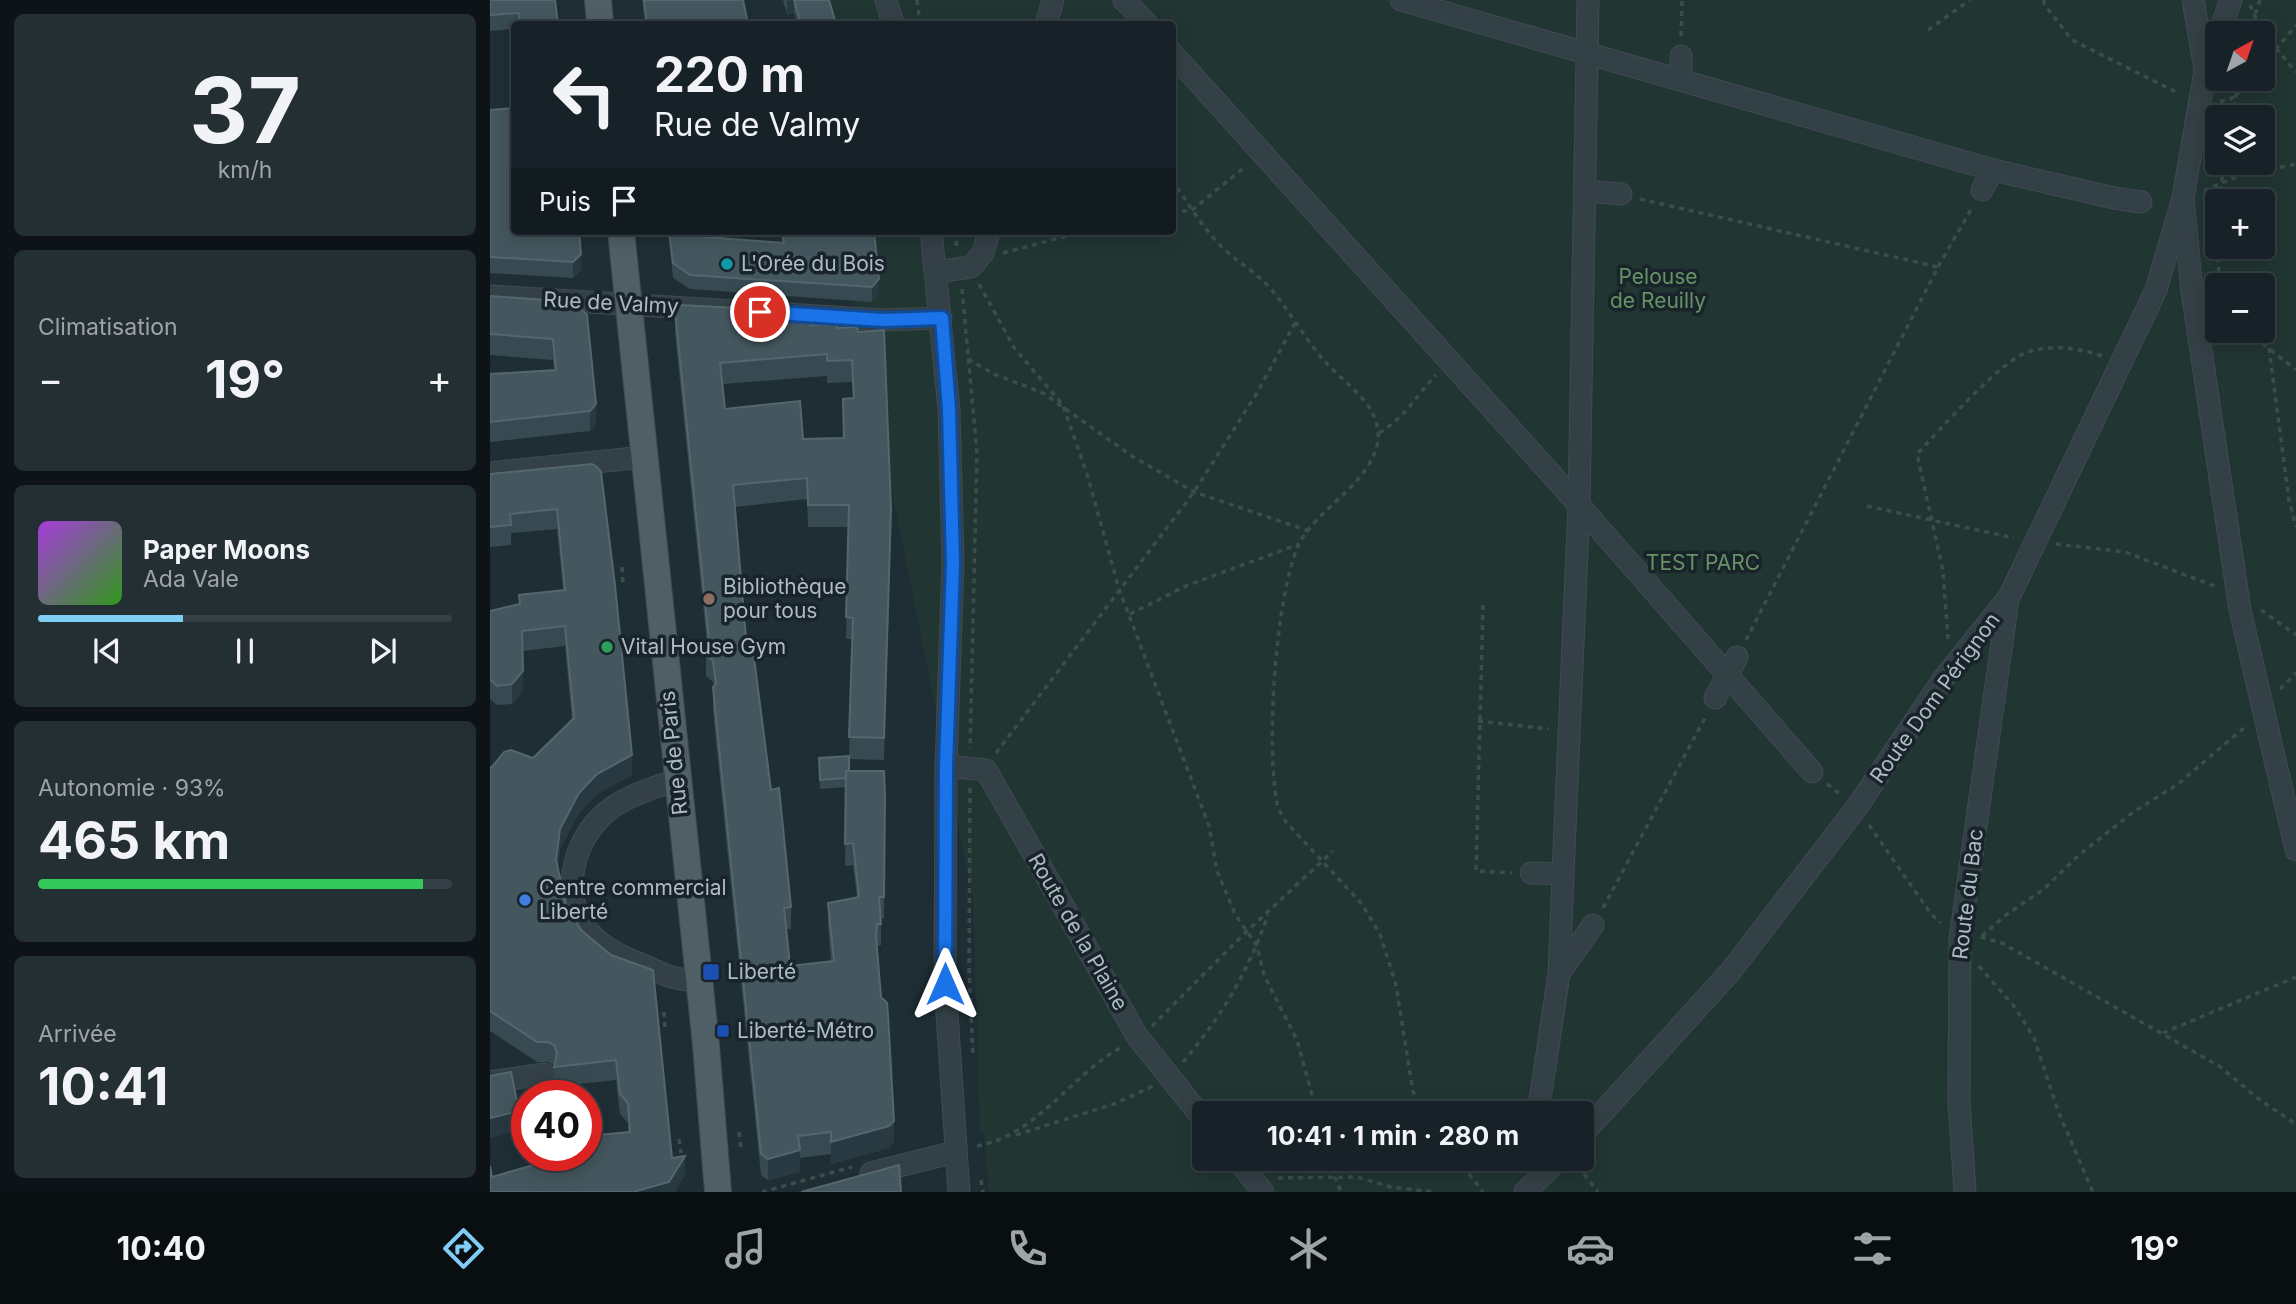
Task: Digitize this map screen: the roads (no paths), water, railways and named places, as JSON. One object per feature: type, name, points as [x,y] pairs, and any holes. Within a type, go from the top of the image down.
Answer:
[{"type":"main road","points":[[598,0],[600,21]]},
{"type":"main road","name":"Rue de Paris","points":[[621,235],[699,980],[718,1192]]},
{"type":"street","points":[[886,0],[895,21]]},
{"type":"street","points":[[896,21],[899,0]]},
{"type":"street","points":[[1047,21],[1054,0]]},
{"type":"street","points":[[1125,0],[1144,21]]},
{"type":"street","points":[[1401,0],[1993,170],[2141,202]]},
{"type":"street","points":[[1540,1101],[1559,974],[1579,505],[1588,0]]},
{"type":"street","points":[[2193,0],[2205,71],[2183,198],[2192,291],[2238,596],[2296,850]]},
{"type":"street","points":[[2223,21],[2231,0]]},
{"type":"street","points":[[1681,56],[1681,80]]},
{"type":"street","points":[[1176,57],[1579,505],[1732,666],[1812,772]]},
{"type":"street","points":[[1982,190],[1993,170]]},
{"type":"street","points":[[1585,191],[1621,194]]},
{"type":"street","name":"Route Dom Pérignon","points":[[1594,1122],[1730,972],[1857,807],[1951,669],[2009,597],[2156,290],[2183,198]]},
{"type":"street","points":[[931,235],[945,362],[953,564],[946,766],[945,984],[959,1192]]},
{"type":"street","points":[[936,272],[977,260],[987,235]]},
{"type":"street","name":"Rue de Valmy","points":[[490,296],[883,320],[942,318]]},
{"type":"street","points":[[490,473],[644,457]]},
{"type":"street","name":"Route du Bac","points":[[1965,1192],[1959,1102],[1960,939],[2009,597]]},
{"type":"street","points":[[1716,698],[1732,666]]},
{"type":"street","name":"Route de la Plaine","points":[[946,766],[978,768],[1138,1036],[1192,1105]]},
{"type":"street","points":[[677,780],[623,802],[601,817],[579,848],[571,891],[583,924],[595,939],[612,951],[676,981],[699,980]]},
{"type":"street","points":[[1531,873],[1563,874]]},
{"type":"street","points":[[1559,974],[1593,925]]},
{"type":"street","points":[[490,1082],[544,1074]]},
{"type":"street","points":[[858,1171],[955,1152]]},
{"type":"street","points":[[1246,1171],[1260,1188]]},
{"type":"street","points":[[1525,1192],[1547,1171]]},
{"type":"place","name":"L'Orée du Bois","points":[[727,264]]},
{"type":"place","name":"Bibliothèque pour tous","points":[[709,599]]},
{"type":"place","name":"Vital House Gym","points":[[607,647]]},
{"type":"place","name":"Centre commercial Liberté","points":[[525,900]]},
{"type":"place","name":"Liberté","points":[[711,972]]},
{"type":"place","name":"Liberté-Métro","points":[[723,1031]]},
{"type":"park label","name":"Pelouse de Reuilly","points":[[1658,289]]},
{"type":"park label","name":"TEST PARC","points":[[1703,563]]}]
